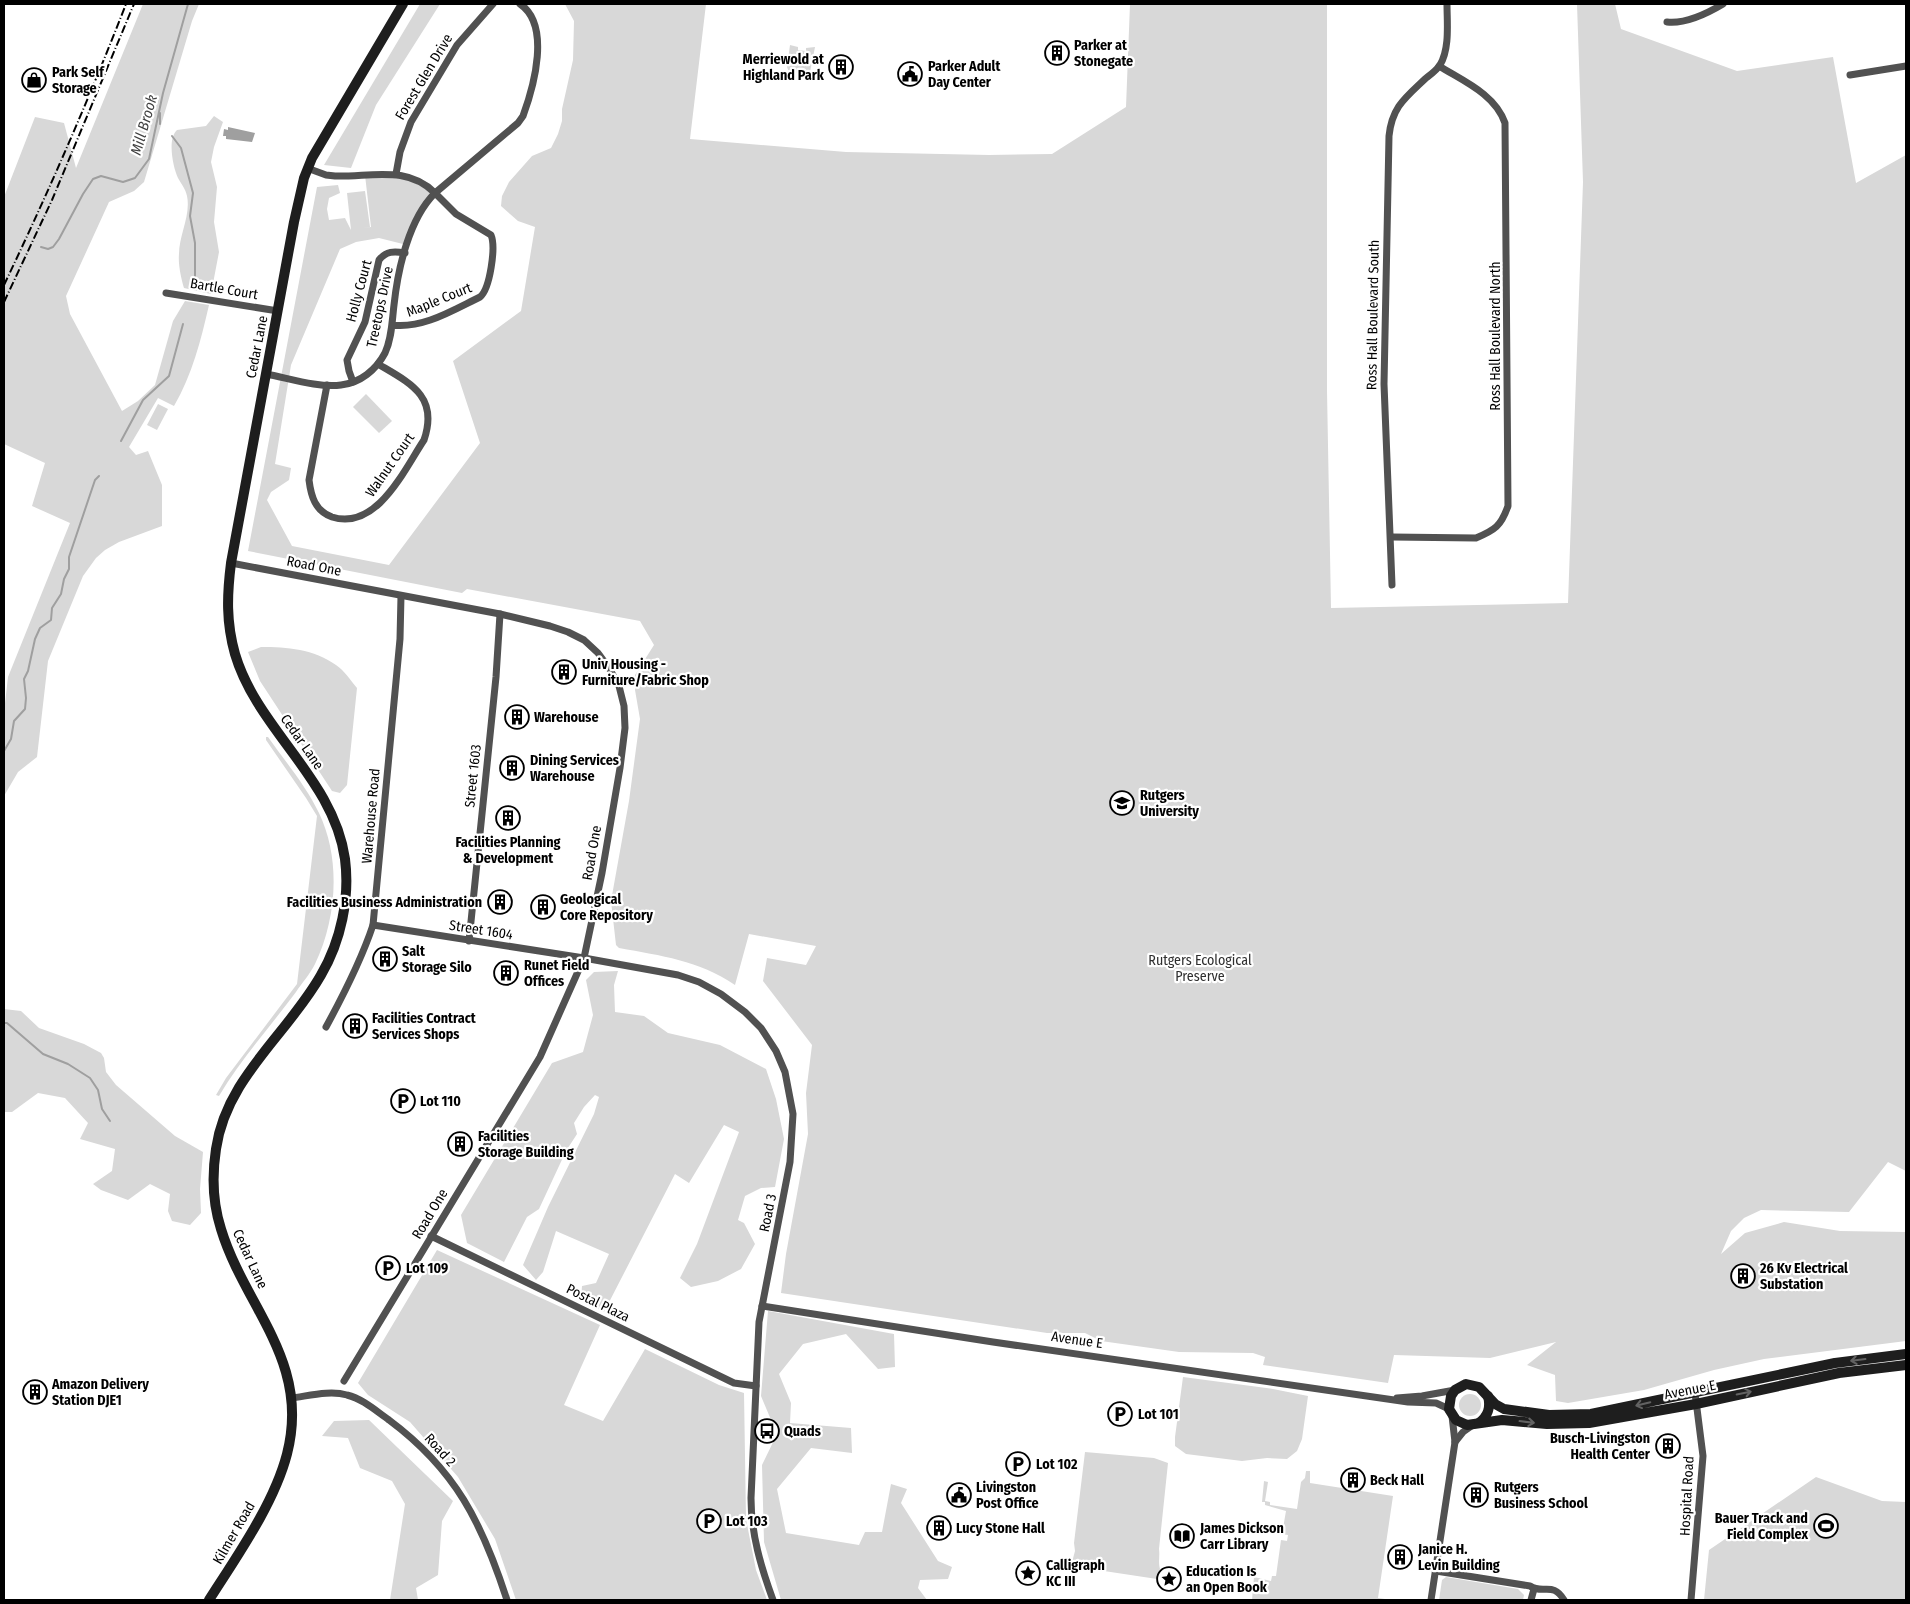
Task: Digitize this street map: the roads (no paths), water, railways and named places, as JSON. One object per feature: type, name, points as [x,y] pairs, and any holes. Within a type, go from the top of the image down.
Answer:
[{"type":"street","name":"Cedar Lane","points":[[279,1478],[289,1444],[291,1424],[291,1398],[286,1371],[280,1352],[231,1256],[221,1229],[215,1202],[215,1154],[218,1132],[238,1088],[308,995],[322,974],[333,951],[341,926],[344,905],[346,886],[345,860],[336,826],[326,806],[312,780],[259,704],[236,656],[229,624],[227,598],[231,563],[294,222],[307,168],[403,4]]},
{"type":"street","name":"Forest Glen Drive","points":[[396,174],[401,146],[412,119],[457,45],[494,4]]},
{"type":"street","points":[[307,168],[326,175],[335,176],[407,175],[416,179],[435,193],[519,122],[523,116],[536,63],[537,45],[536,30],[532,17],[520,4]]},
{"type":"street","points":[[1439,66],[1445,50],[1447,4]]},
{"type":"street","points":[[1667,22],[1675,23],[1707,12],[1723,4]]},
{"type":"street","name":"Ross Hall Boulevard North","points":[[1392,537],[1476,538],[1498,526],[1508,506],[1505,123],[1499,110],[1487,96],[1439,66]]},
{"type":"street","name":"Ross Hall Boulevard South","points":[[1392,585],[1392,537],[1384,384],[1388,136],[1392,115],[1439,66]]},
{"type":"street","points":[[1850,75],[1906,66]]},
{"type":"street","name":"Treetops Drive","points":[[353,382],[369,374],[385,353],[392,325],[404,253],[416,218],[427,200],[435,193]]},
{"type":"street","name":"Maple Court","points":[[392,325],[407,327],[420,324],[480,297],[486,289],[494,248],[490,235],[456,214],[435,193]]},
{"type":"street","name":"Holly Court","points":[[353,382],[348,360],[367,316],[379,260],[386,253],[404,253]]},
{"type":"street","name":"Bartle Court","points":[[166,294],[185,295],[278,311]]},
{"type":"street","name":"Walnut Court","points":[[327,385],[309,480],[312,496],[319,509],[325,514],[340,518],[356,518],[371,511],[385,499],[424,440],[427,432],[428,414],[422,396],[412,385],[378,364]]},
{"type":"street","points":[[266,374],[327,385],[341,385],[353,382]]},
{"type":"street","name":"Road One","points":[[231,563],[500,614],[568,632],[584,640],[598,653],[619,686],[624,706],[624,736],[602,873],[584,958],[540,1057],[344,1380]]},
{"type":"street","name":"Warehouse Road","points":[[326,1027],[349,984],[366,947],[373,925],[400,639],[400,596]]},
{"type":"street","name":"Street 1603","points":[[469,941],[496,677],[500,614]]},
{"type":"street","name":"Street 1604","points":[[373,925],[584,958]]},
{"type":"street","name":"Road 3","points":[[584,958],[678,974],[722,994],[745,1012],[761,1028],[776,1051],[785,1072],[791,1095],[793,1114],[792,1136],[786,1189],[762,1306],[756,1386],[751,1514],[756,1548],[774,1600]]},
{"type":"street","name":"Postal Plaza","points":[[431,1236],[734,1383],[756,1386]]},
{"type":"street","name":"Avenue E","points":[[762,1306],[993,1342],[1408,1402],[1436,1403],[1451,1412],[1461,1423],[1476,1424],[1502,1420],[1547,1424],[1589,1424],[1696,1404],[1840,1373],[1906,1365]]},
{"type":"street","name":"Avenue E","points":[[1390,1398],[1422,1396],[1454,1390],[1466,1384],[1473,1384],[1480,1386],[1495,1404],[1504,1409],[1549,1416],[1569,1415],[1608,1411],[1835,1363],[1906,1354]]},
{"type":"street","points":[[1431,1600],[1455,1442],[1451,1412],[1451,1396],[1454,1390]]},
{"type":"street","name":"Hospital Road","points":[[1691,1600],[1703,1456],[1694,1393]]},
{"type":"street","name":"Road 2","points":[[291,1398],[345,1394],[358,1398],[412,1437],[443,1470],[474,1516],[508,1600]]},
{"type":"street","points":[[1455,1442],[1466,1429],[1476,1424],[1487,1414],[1490,1408],[1488,1396]]},
{"type":"street","name":"Kilmer Road","points":[[210,1600],[262,1512],[279,1478]]},
{"type":"street","points":[[1436,1571],[1530,1586],[1534,1589],[1551,1588],[1559,1592],[1564,1600]]},
{"type":"street","points":[[1531,1600],[1534,1589]]},
{"type":"waterway","name":"Mill Brook","points":[[41,247],[48,249],[53,247],[93,179],[101,176],[123,182],[135,178],[149,159],[163,93],[188,4]]},
{"type":"waterway","name":"Mill Brook","points":[[160,113],[160,124]]},
{"type":"waterway","points":[[172,136],[181,148],[193,193],[190,216],[195,243],[195,280]]},
{"type":"waterway","points":[[121,441],[143,400],[169,376],[183,324]]},
{"type":"waterway","points":[[4,751],[11,739],[14,721],[25,709],[24,679],[28,671],[35,639],[40,628],[51,620],[52,608],[61,594],[64,579],[69,569],[69,557],[95,480],[99,476]]},
{"type":"waterway","points":[[4,1023],[7,1023],[43,1054],[68,1064],[90,1078],[98,1090],[102,1109],[110,1121]]},
{"type":"railway","points":[[4,285],[68,146],[126,4]]},
{"type":"railway","points":[[4,302],[52,200],[134,4]]},
{"type":"place","name":"Parker at Stonegate","points":[[1057,53]]},
{"type":"place","name":"Merriewold at Highland Park","points":[[841,67]]},
{"type":"place","name":"Parker Adult Day Center","points":[[910,74]]},
{"type":"place","name":"Park Self Storage","points":[[34,80]]},
{"type":"place","name":"Univ Housing - Furniture/Fabric Shop","points":[[564,672]]},
{"type":"place","name":"Warehouse","points":[[517,717]]},
{"type":"place","name":"Dining Services Warehouse","points":[[512,768]]},
{"type":"place","name":"Rutgers University","points":[[1122,803]]},
{"type":"place","name":"Facilities Planning & Development","points":[[508,818]]},
{"type":"place","name":"Facilities Business Administration","points":[[500,902]]},
{"type":"place","name":"Geological Core Repository","points":[[543,907]]},
{"type":"place","name":"Salt Storage Silo","points":[[385,959]]},
{"type":"place","name":"Runet Field Offices","points":[[506,973]]},
{"type":"place","name":"Facilities Contract Services Shops","points":[[355,1026]]},
{"type":"place","name":"Lot 110","points":[[403,1101]]},
{"type":"place","name":"Facilities Storage Building","points":[[460,1144]]},
{"type":"place","name":"Lot 109","points":[[388,1268]]},
{"type":"place","name":"26 Kv Electrical Substation","points":[[1743,1276]]},
{"type":"place","name":"Amazon Delivery Station DJE1","points":[[35,1392]]},
{"type":"place","name":"Lot 101","points":[[1120,1414]]},
{"type":"place","name":"Quads","points":[[767,1431]]},
{"type":"place","name":"Busch-Livingston Health Center","points":[[1668,1446]]},
{"type":"place","name":"Lot 102","points":[[1018,1464]]},
{"type":"place","name":"Beck Hall","points":[[1353,1480]]},
{"type":"place","name":"Livingston Post Office","points":[[959,1495]]},
{"type":"place","name":"Rutgers Business School","points":[[1476,1495]]},
{"type":"place","name":"Lot 103","points":[[709,1521]]},
{"type":"place","name":"Bauer Track and Field Complex","points":[[1826,1526]]},
{"type":"place","name":"Lucy Stone Hall","points":[[939,1528]]},
{"type":"place","name":"James Dickson Carr Library","points":[[1182,1536]]},
{"type":"place","name":"Janice H. Levin Building","points":[[1400,1557]]},
{"type":"place","name":"Calligraph KC III","points":[[1028,1573]]},
{"type":"place","name":"Education Is an Open Book","points":[[1169,1579]]},
{"type":"park label","name":"Rutgers Ecological Preserve","points":[[1200,968]]}]
